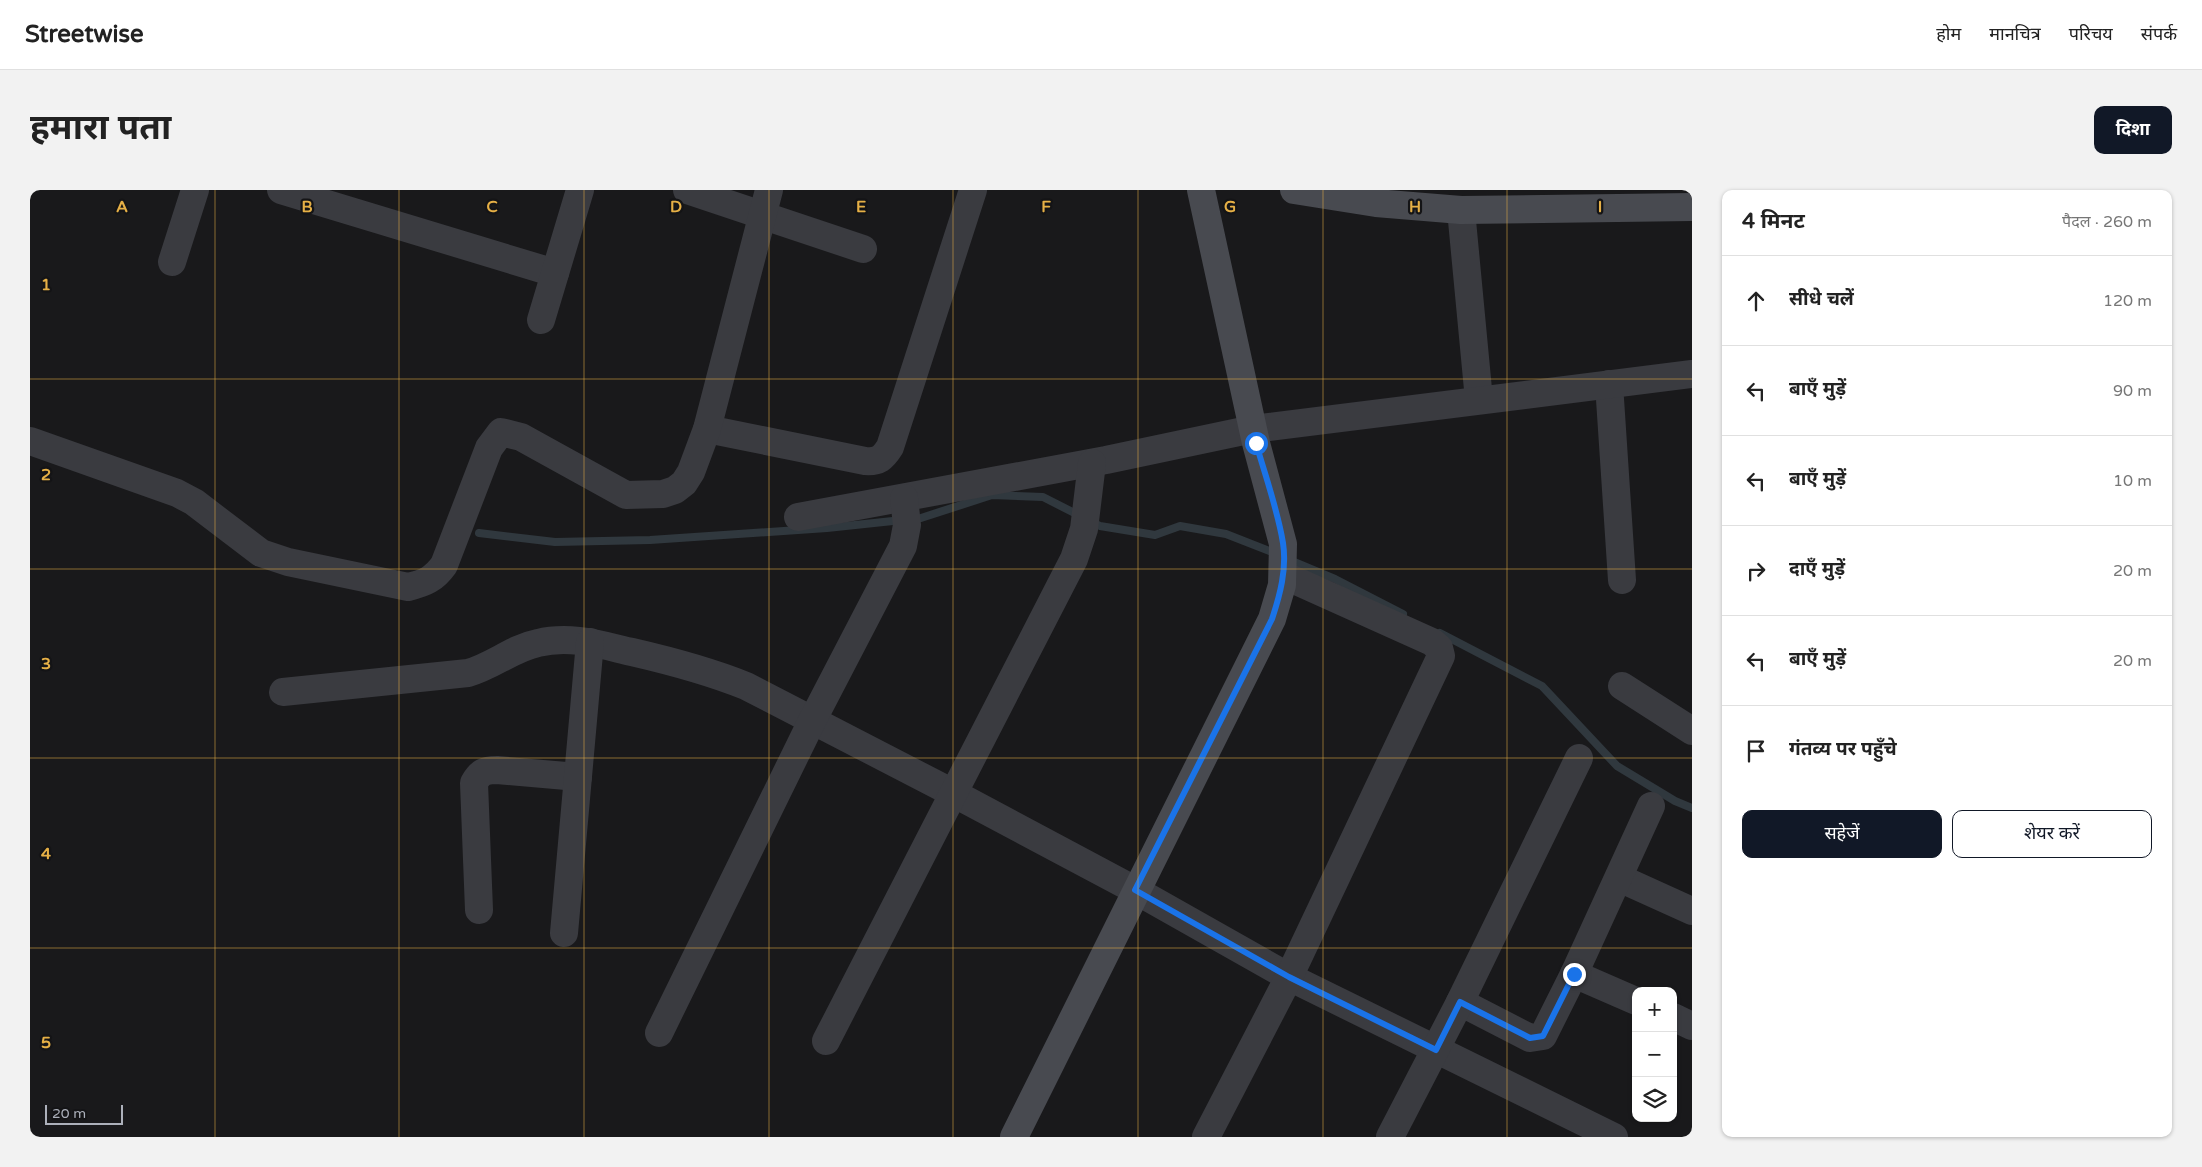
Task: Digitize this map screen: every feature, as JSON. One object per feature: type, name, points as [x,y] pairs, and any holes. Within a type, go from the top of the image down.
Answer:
[{"type":"street","points":[[172,262],[195,190]]},
{"type":"street","points":[[281,190],[555,273]]},
{"type":"street","points":[[541,320],[580,190]]},
{"type":"street","points":[[687,190],[766,203],[863,249]]},
{"type":"street","points":[[707,429],[865,461],[876,462],[883,458],[890,447],[973,190]]},
{"type":"street","points":[[1014,1137],[1135,890],[1272,619],[1283,563],[1201,190]]},
{"type":"street","points":[[1294,190],[1376,203],[1461,210],[1682,201]]},
{"type":"street","points":[[30,441],[177,493],[194,502],[261,553],[288,562],[408,587],[435,578],[444,566],[489,448],[501,432],[521,437],[572,463],[614,490],[626,495],[663,494],[675,490],[684,483],[691,472],[707,429],[766,203]]},
{"type":"street","points":[[1461,210],[1479,400]]},
{"type":"street","points":[[798,517],[906,510],[1092,463],[1253,429],[1692,374]]},
{"type":"street","points":[[1609,384],[1622,580]]},
{"type":"street","points":[[826,1041],[1074,559],[1086,518],[1092,463]]},
{"type":"street","points":[[658,1033],[812,721],[903,546],[906,510]]},
{"type":"street","points":[[1206,1137],[1289,977],[1441,656],[1439,648],[1432,642],[1283,563]]},
{"type":"street","points":[[283,692],[468,673],[486,668],[520,648],[537,643],[568,639],[590,642],[719,675],[746,686],[953,793],[1135,890],[1289,977],[1614,1137]]},
{"type":"street","points":[[564,933],[590,642]]},
{"type":"street","points":[[1622,686],[1692,731]]},
{"type":"street","points":[[1390,1137],[1460,1002],[1579,758]]},
{"type":"street","points":[[478,910],[474,783],[479,774],[486,770],[497,770],[578,777]]},
{"type":"street","points":[[1460,1002],[1530,1038],[1537,1038],[1547,1031],[1651,806]]},
{"type":"street","points":[[1619,878],[1692,911]]},
{"type":"street","points":[[1574,974],[1632,999]]},
{"type":"street","points":[[1677,1020],[1692,1026]]},
{"type":"waterway","points":[[479,533],[555,542],[650,540],[827,528],[921,518],[992,495],[1043,497],[1100,526],[1155,535],[1180,526],[1226,534],[1277,554]]},
{"type":"waterway","points":[[1287,559],[1335,579],[1403,614]]},
{"type":"waterway","points":[[1440,633],[1542,686],[1617,766],[1675,801],[1692,808]]},
{"type":"route","points":[[1256,443],[1283,544],[1282,585],[1272,619],[1135,890],[1289,977],[1436,1050],[1460,1002],[1530,1038],[1543,1036],[1574,974]]}]
